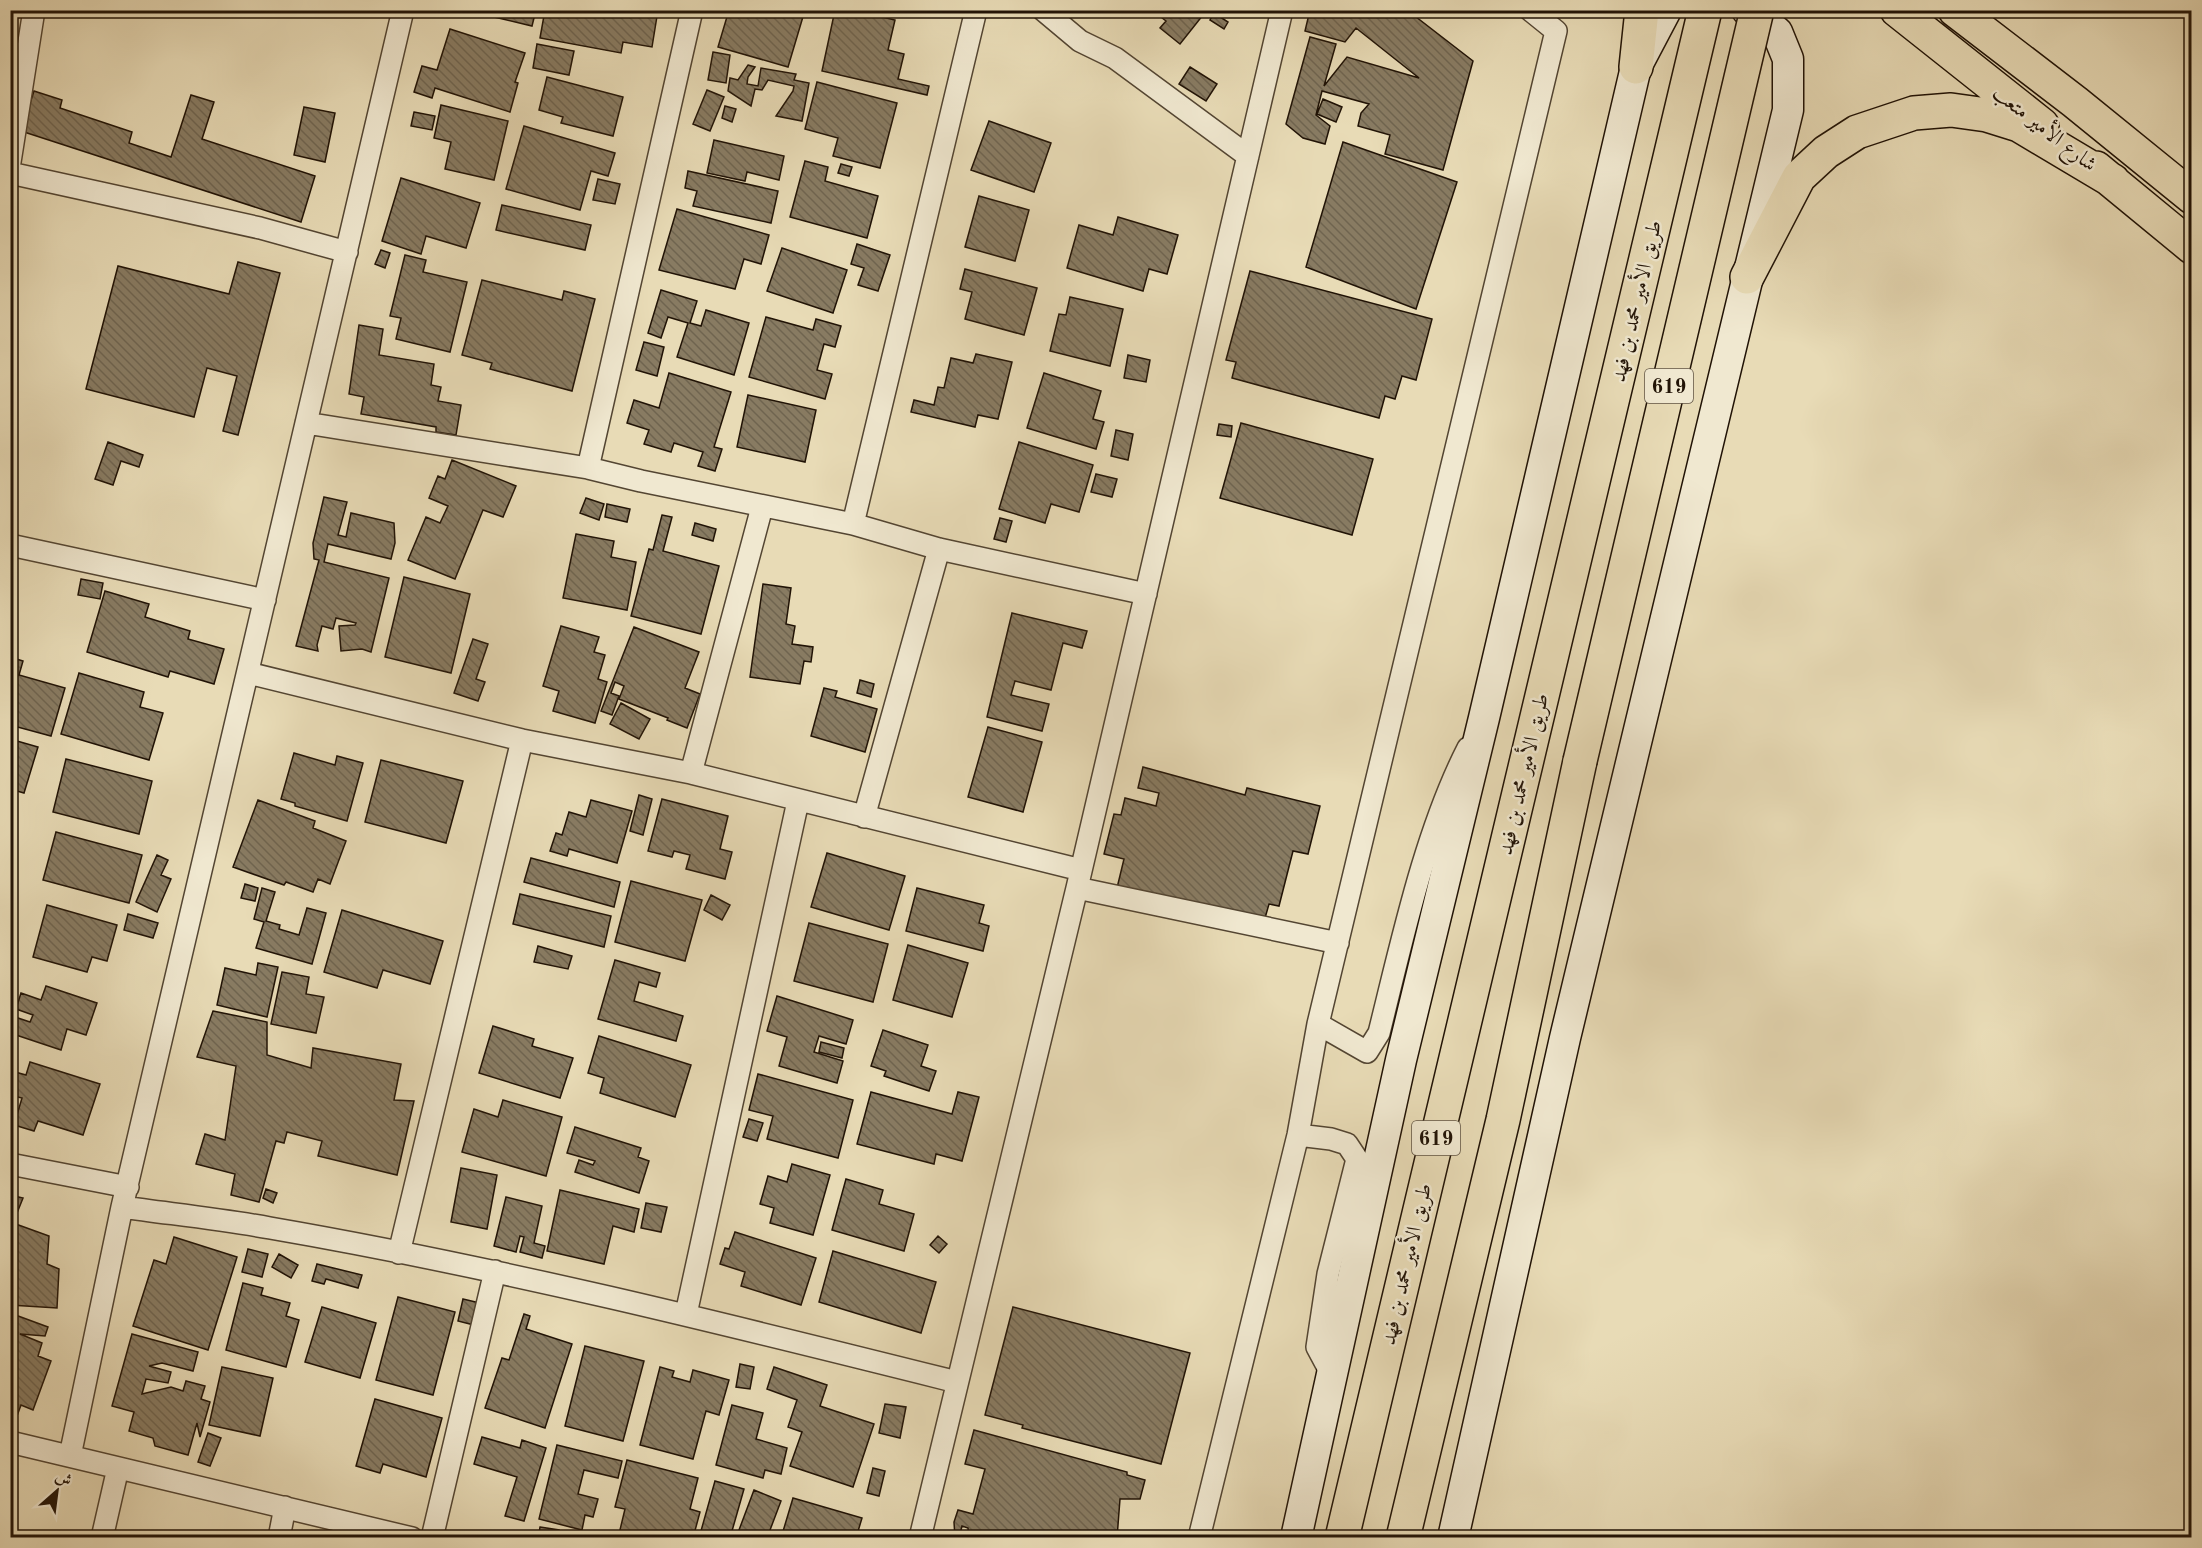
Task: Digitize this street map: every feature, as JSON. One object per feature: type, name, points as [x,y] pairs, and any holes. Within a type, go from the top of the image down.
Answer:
[{"type":"main road","points":[[1296,1538],[1401,1060],[1484,718],[1636,67],[1642,10]]},
{"type":"main road","points":[[1636,67],[1666,10]]},
{"type":"main road","name":"طريق الأمير محمد بن فهد","points":[[1342,1538],[1705,10]]},
{"type":"main road","points":[[1453,1538],[1565,1038],[1788,110],[1788,59],[1777,32],[1747,10]]},
{"type":"main road","name":"619","points":[[1403,1538],[1503,1120],[1580,761],[1757,10]]},
{"type":"main road","name":"شارع الأمير متعب","points":[[1897,10],[2113,181],[2192,248]]},
{"type":"main road","name":"شارع الأمير متعب","points":[[1955,10],[2075,102],[2192,197]]},
{"type":"main road","points":[[1973,10],[2075,102]]},
{"type":"main road","points":[[1747,278],[1799,177],[1826,152],[1857,132],[1914,113],[1951,110],[1987,115],[2019,125],[2113,181]]},
{"type":"street","points":[[10,162],[34,10]]},
{"type":"street","points":[[70,1456],[125,1197],[403,10]]},
{"type":"street","points":[[588,468],[692,10]]},
{"type":"street","points":[[853,524],[976,10]]},
{"type":"street","points":[[1043,10],[1080,41],[1115,58],[1248,156]]},
{"type":"street","points":[[920,1538],[1079,879],[1282,10]]},
{"type":"street","points":[[1199,1538],[1298,1135],[1318,1024],[1557,31],[1530,10]]},
{"type":"street","points":[[10,173],[260,228],[346,252]]},
{"type":"street","points":[[306,423],[588,468],[762,507],[853,524],[939,549],[1146,594]]},
{"type":"street","points":[[691,773],[762,507]]},
{"type":"street","points":[[10,545],[265,600]]},
{"type":"street","points":[[864,817],[939,549]]},
{"type":"street","points":[[248,673],[522,740],[691,773],[864,817],[1079,879],[1338,943]]},
{"type":"street","points":[[1318,1024],[1367,1052],[1379,1033],[1423,867],[1454,776],[1484,718]]},
{"type":"street","points":[[399,1253],[522,740]]},
{"type":"street","points":[[686,1314],[798,801]]},
{"type":"street","points":[[1298,1135],[1331,1139],[1347,1144],[1357,1159],[1328,1274],[1317,1347],[1332,1375]]},
{"type":"street","points":[[10,1164],[125,1197],[495,1271],[686,1314],[957,1382]]},
{"type":"street","points":[[432,1538],[495,1271]]},
{"type":"street","points":[[10,1442],[412,1538]]},
{"type":"street","points":[[102,1538],[118,1468]]},
{"type":"street","points":[[279,1538],[285,1507]]},
{"type":"building","points":[[464,10],[536,10],[532,26]]},
{"type":"building","points":[[545,10],[658,10],[652,47],[623,42],[621,53],[540,38]]},
{"type":"building","points":[[729,10],[805,10],[788,67],[718,47]]},
{"type":"building","points":[[835,10],[852,10],[895,20],[888,50],[904,54],[898,79],[929,86],[927,95],[822,71]]},
{"type":"building","points":[[1152,10],[1207,10],[1180,44],[1160,28],[1166,21]]},
{"type":"building","points":[[1310,10],[1407,10],[1473,61],[1443,170],[1385,154],[1390,135],[1358,126],[1361,113],[1369,104],[1322,91],[1316,115],[1330,126],[1325,144],[1303,138],[1286,124],[1310,37],[1336,44],[1324,86],[1347,57],[1419,78],[1356,28],[1345,42],[1305,31]]},
{"type":"building","points":[[1214,13],[1228,22],[1224,29],[1210,20]]},
{"type":"building","points":[[450,29],[525,53],[515,82],[518,83],[510,112],[435,88],[432,98],[414,92],[422,66],[437,70]]},
{"type":"building","points":[[537,44],[574,51],[569,75],[533,68]]},
{"type":"building","points":[[713,52],[730,55],[726,83],[708,80]]},
{"type":"building","points":[[748,65],[755,67],[748,77],[747,84],[758,86],[761,68],[796,74],[794,80],[809,83],[802,121],[776,116],[794,86],[768,80],[762,90],[755,89],[751,106],[728,91],[730,78],[738,80]]},
{"type":"building","points":[[1190,67],[1217,84],[1206,101],[1179,84]]},
{"type":"building","points":[[547,77],[623,97],[613,136],[561,123],[563,117],[539,110]]},
{"type":"building","points":[[817,82],[897,103],[880,168],[833,156],[838,138],[805,129]]},
{"type":"building","points":[[707,90],[724,97],[710,131],[693,124]]},
{"type":"building","points":[[34,91],[62,100],[60,108],[132,132],[129,143],[171,157],[191,95],[214,102],[202,139],[315,176],[301,222],[21,131]]},
{"type":"building","points":[[1323,99],[1342,107],[1336,122],[1317,114]]},
{"type":"building","points":[[441,105],[508,121],[494,180],[445,169],[451,142],[434,138]]},
{"type":"building","points":[[725,106],[736,109],[732,122],[722,118]]},
{"type":"building","points":[[304,107],[335,113],[325,162],[294,155]]},
{"type":"building","points":[[414,112],[435,116],[432,130],[411,126]]},
{"type":"building","points":[[989,121],[1051,143],[1034,192],[971,170]]},
{"type":"building","points":[[524,126],[615,153],[608,176],[591,171],[580,210],[506,189]]},
{"type":"building","points":[[714,140],[784,156],[779,180],[747,172],[745,181],[707,173]]},
{"type":"building","points":[[1343,142],[1457,182],[1416,309],[1306,267]]},
{"type":"building","points":[[805,161],[828,167],[825,181],[878,196],[867,238],[790,217]]},
{"type":"building","points":[[841,164],[852,167],[849,176],[838,173]]},
{"type":"building","points":[[688,171],[778,191],[771,223],[693,206],[697,191],[685,188]]},
{"type":"building","points":[[401,178],[480,203],[466,248],[426,236],[421,254],[382,241]]},
{"type":"building","points":[[598,179],[620,184],[615,204],[593,200]]},
{"type":"building","points":[[979,196],[1029,210],[1015,261],[965,247]]},
{"type":"building","points":[[502,205],[591,225],[585,250],[496,230]]},
{"type":"building","points":[[677,209],[769,235],[761,264],[744,259],[735,289],[659,270]]},
{"type":"building","points":[[1118,217],[1178,235],[1167,274],[1149,269],[1143,291],[1067,268],[1079,225],[1113,235]]},
{"type":"building","points":[[857,244],[890,255],[878,291],[858,285],[864,268],[851,264]]},
{"type":"building","points":[[782,248],[847,270],[833,313],[767,291]]},
{"type":"building","points":[[381,250],[390,253],[385,268],[375,264]]},
{"type":"building","points":[[405,255],[426,260],[423,272],[467,282],[450,352],[396,339],[401,318],[390,316]]},
{"type":"building","points":[[238,262],[280,273],[238,435],[223,431],[237,376],[207,368],[194,417],[86,389],[118,266],[229,294]]},
{"type":"building","points":[[965,269],[1037,288],[1024,335],[965,319],[972,292],[960,289]]},
{"type":"building","points":[[1250,271],[1432,319],[1416,380],[1402,376],[1395,399],[1385,396],[1379,418],[1232,378],[1236,362],[1226,360]]},
{"type":"building","points":[[482,280],[562,300],[564,291],[595,299],[572,391],[490,369],[492,363],[462,355]]},
{"type":"building","points":[[661,290],[697,301],[690,323],[701,326],[706,310],[749,323],[734,375],[677,357],[688,323],[668,317],[661,338],[648,333]]},
{"type":"building","points":[[1070,297],[1123,309],[1110,366],[1050,351],[1059,314],[1066,315]]},
{"type":"building","points":[[766,317],[813,330],[816,319],[841,326],[835,347],[824,344],[817,370],[832,374],[825,399],[749,377]]},
{"type":"building","points":[[359,325],[383,329],[379,355],[434,364],[431,385],[441,387],[438,401],[461,405],[456,435],[436,432],[436,427],[361,414],[364,397],[349,394]]},
{"type":"building","points":[[644,342],[664,347],[657,376],[636,370]]},
{"type":"building","points":[[976,354],[1012,362],[998,419],[978,415],[975,427],[911,412],[914,400],[934,405],[938,387],[944,388],[951,358],[973,363]]},
{"type":"building","points":[[1128,355],[1150,360],[1146,382],[1124,378]]},
{"type":"building","points":[[669,373],[731,392],[714,447],[722,449],[715,471],[698,466],[703,452],[674,443],[671,452],[644,444],[649,430],[627,423],[634,400],[659,408]]},
{"type":"building","points":[[1044,373],[1101,391],[1093,419],[1104,422],[1096,449],[1027,428]]},
{"type":"building","points":[[748,395],[816,410],[805,462],[737,447]]},
{"type":"building","points":[[1241,423],[1373,459],[1352,535],[1220,498]]},
{"type":"building","points":[[1219,424],[1232,426],[1231,437],[1217,435]]},
{"type":"building","points":[[1116,430],[1133,434],[1128,460],[1111,456]]},
{"type":"building","points":[[108,442],[143,455],[139,467],[121,461],[113,485],[95,479]]},
{"type":"building","points":[[1019,442],[1093,465],[1079,512],[1051,504],[1045,523],[999,509]]},
{"type":"building","points":[[452,460],[516,486],[503,517],[483,510],[455,579],[408,560],[426,517],[440,523],[448,506],[429,498],[438,476],[445,479]]},
{"type":"building","points":[[1096,474],[1117,479],[1112,497],[1091,492]]},
{"type":"building","points":[[324,497],[347,502],[338,535],[346,537],[351,513],[394,523],[395,543],[391,559],[328,544],[324,562],[389,578],[371,652],[362,649],[341,651],[339,626],[356,623],[336,618],[333,629],[322,626],[317,645],[318,651],[296,646],[319,560],[314,559],[313,543]]},
{"type":"building","points":[[586,498],[604,504],[599,520],[580,513]]},
{"type":"building","points":[[607,504],[630,509],[627,522],[605,517]]},
{"type":"building","points":[[662,515],[672,517],[663,551],[719,566],[701,634],[631,616],[649,549],[653,550]]},
{"type":"building","points":[[1000,518],[1012,521],[1006,542],[994,539]]},
{"type":"building","points":[[695,523],[716,529],[713,541],[692,535]]},
{"type":"building","points":[[576,534],[614,541],[611,557],[636,562],[627,610],[563,598]]},
{"type":"building","points":[[404,577],[470,594],[451,673],[385,657]]},
{"type":"building","points":[[81,579],[103,583],[100,599],[78,595]]},
{"type":"building","points":[[763,584],[791,588],[786,624],[795,626],[792,644],[813,647],[811,662],[804,661],[800,684],[750,677]]},
{"type":"building","points":[[105,591],[149,604],[145,617],[190,631],[188,639],[224,649],[214,684],[170,671],[168,677],[87,652]]},
{"type":"building","points":[[1012,613],[1087,631],[1082,648],[1063,643],[1051,690],[1015,681],[1011,695],[1049,704],[1042,731],[987,717]]},
{"type":"building","points":[[561,626],[599,637],[594,652],[605,655],[598,679],[607,682],[595,723],[553,711],[559,691],[543,686]]},
{"type":"building","points":[[634,627],[699,652],[685,688],[700,694],[687,728],[619,699],[624,686],[615,682],[611,693],[619,696],[612,715],[601,711]]},
{"type":"building","points":[[473,639],[488,644],[476,679],[485,682],[478,701],[454,693]]},
{"type":"building","points":[[10,657],[23,661],[19,675],[65,688],[51,736],[10,725]]},
{"type":"building","points":[[79,673],[144,692],[140,707],[163,713],[149,760],[61,734]]},
{"type":"building","points":[[860,680],[874,684],[871,697],[857,693]]},
{"type":"building","points":[[824,688],[837,691],[835,697],[877,709],[865,752],[811,736]]},
{"type":"building","points":[[621,703],[650,719],[639,739],[610,724]]},
{"type":"building","points":[[988,727],[1042,742],[1023,812],[968,797]]},
{"type":"building","points":[[10,739],[38,747],[24,793],[10,789]]},
{"type":"building","points":[[294,753],[335,765],[337,756],[363,763],[347,821],[295,806],[295,803],[281,799]]},
{"type":"building","points":[[66,759],[152,781],[139,834],[53,812]]},
{"type":"building","points":[[381,760],[463,781],[446,843],[365,822]]},
{"type":"building","points":[[1143,767],[1245,795],[1247,788],[1320,806],[1308,854],[1293,851],[1279,906],[1269,904],[1263,925],[1117,888],[1124,859],[1104,854],[1114,814],[1121,815],[1125,798],[1156,806],[1159,793],[1138,788]]},
{"type":"building","points":[[639,795],[652,799],[643,835],[630,831]]},
{"type":"building","points":[[662,799],[728,816],[720,849],[732,852],[725,879],[686,869],[690,855],[674,851],[672,857],[648,851]]},
{"type":"building","points":[[258,800],[315,821],[313,828],[346,841],[330,884],[318,879],[313,892],[286,882],[284,885],[233,867]]},
{"type":"building","points":[[591,800],[632,811],[617,863],[569,849],[567,856],[550,851],[556,833],[562,835],[569,812],[586,817]]},
{"type":"building","points":[[56,832],[142,855],[129,903],[43,880]]},
{"type":"building","points":[[827,853],[905,876],[889,930],[811,907]]},
{"type":"building","points":[[157,855],[168,860],[161,875],[171,879],[157,912],[136,902]]},
{"type":"building","points":[[531,858],[620,882],[614,907],[524,882]]},
{"type":"building","points":[[631,881],[702,900],[685,961],[615,942]]},
{"type":"building","points":[[245,884],[258,888],[255,901],[241,898]]},
{"type":"building","points":[[262,888],[275,892],[266,921],[280,925],[279,929],[299,935],[307,908],[326,913],[312,964],[256,948],[264,922],[254,919]]},
{"type":"building","points":[[917,888],[984,905],[979,923],[989,926],[983,951],[906,931]]},
{"type":"building","points":[[520,894],[611,916],[604,947],[513,924]]},
{"type":"building","points":[[711,895],[730,905],[722,920],[704,910]]},
{"type":"building","points":[[47,905],[117,925],[107,961],[92,957],[87,972],[33,957]]},
{"type":"building","points":[[342,910],[443,941],[430,984],[383,970],[377,988],[324,972]]},
{"type":"building","points":[[128,914],[158,923],[153,938],[124,930]]},
{"type":"building","points":[[809,923],[888,944],[873,1002],[794,981]]},
{"type":"building","points":[[908,945],[968,963],[952,1017],[893,1000]]},
{"type":"building","points":[[538,946],[572,956],[568,969],[534,962]]},
{"type":"building","points":[[615,960],[660,973],[656,987],[639,982],[634,1001],[683,1016],[676,1041],[598,1019]]},
{"type":"building","points":[[258,963],[278,967],[267,1017],[217,1005],[225,968],[256,975]]},
{"type":"building","points":[[282,972],[309,977],[306,994],[324,997],[316,1033],[271,1024]]},
{"type":"building","points":[[46,986],[97,1003],[86,1035],[67,1029],[61,1050],[10,1033],[15,1017],[30,1022],[33,1015],[16,1009],[21,993],[41,1000]]},
{"type":"building","points":[[777,996],[853,1020],[846,1044],[819,1036],[814,1052],[843,1061],[837,1083],[779,1066],[787,1037],[767,1031]]},
{"type":"building","points":[[213,1011],[267,1022],[267,1055],[311,1068],[313,1048],[401,1064],[394,1100],[414,1101],[397,1175],[318,1156],[322,1141],[287,1132],[284,1143],[276,1141],[259,1202],[231,1195],[235,1174],[196,1164],[205,1134],[225,1140],[236,1066],[197,1057]]},
{"type":"building","points":[[493,1026],[534,1039],[532,1046],[573,1058],[560,1098],[479,1073]]},
{"type":"building","points":[[883,1030],[928,1045],[921,1066],[936,1071],[929,1091],[884,1076],[886,1071],[871,1066]]},
{"type":"building","points":[[599,1036],[691,1065],[675,1117],[600,1093],[604,1078],[588,1073]]},
{"type":"building","points":[[821,1042],[844,1048],[842,1058],[819,1052]]},
{"type":"building","points":[[30,1062],[100,1084],[83,1135],[38,1121],[34,1131],[14,1125],[22,1098],[10,1095],[10,1086],[15,1072],[26,1075]]},
{"type":"building","points":[[758,1074],[853,1100],[838,1158],[767,1139],[773,1116],[749,1110]]},
{"type":"building","points":[[871,1092],[952,1114],[958,1092],[979,1097],[962,1161],[936,1154],[934,1164],[857,1144]]},
{"type":"building","points":[[503,1100],[562,1117],[546,1176],[462,1152],[474,1109],[498,1117]]},
{"type":"building","points":[[749,1119],[763,1123],[757,1141],[743,1137]]},
{"type":"building","points":[[575,1127],[641,1148],[638,1157],[649,1161],[639,1193],[575,1172],[579,1160],[593,1165],[595,1161],[567,1153]]},
{"type":"building","points":[[792,1164],[830,1175],[813,1235],[770,1223],[774,1208],[760,1204],[768,1176],[787,1182]]},
{"type":"building","points":[[461,1168],[497,1175],[487,1229],[451,1222]]},
{"type":"building","points":[[846,1179],[883,1190],[879,1204],[914,1214],[904,1251],[832,1230]]},
{"type":"building","points":[[266,1189],[277,1193],[273,1203],[263,1198]]},
{"type":"building","points":[[560,1190],[639,1209],[634,1232],[613,1226],[604,1264],[547,1251]]},
{"type":"building","points":[[10,1195],[23,1198],[13,1223],[49,1236],[47,1264],[59,1269],[57,1308],[10,1305]]},
{"type":"building","points":[[506,1197],[542,1206],[534,1243],[545,1246],[542,1258],[520,1252],[524,1237],[520,1236],[516,1252],[494,1246]]},
{"type":"building","points":[[646,1203],[667,1207],[661,1232],[641,1228]]},
{"type":"building","points":[[735,1232],[816,1258],[801,1305],[741,1286],[745,1272],[720,1264],[725,1248],[729,1249]]},
{"type":"building","points":[[938,1236],[947,1244],[939,1253],[930,1245]]},
{"type":"building","points":[[174,1237],[237,1257],[208,1350],[133,1326],[154,1260],[166,1264]]},
{"type":"building","points":[[248,1249],[268,1254],[262,1277],[242,1272]]},
{"type":"building","points":[[833,1251],[936,1282],[921,1333],[819,1302]]},
{"type":"building","points":[[279,1254],[298,1265],[291,1278],[272,1267]]},
{"type":"building","points":[[317,1264],[362,1275],[358,1288],[326,1279],[324,1284],[312,1281]]},
{"type":"building","points":[[243,1283],[263,1288],[261,1295],[290,1303],[286,1316],[299,1320],[286,1367],[226,1350]]},
{"type":"building","points":[[398,1297],[455,1312],[433,1395],[376,1380]]},
{"type":"building","points":[[463,1299],[480,1303],[474,1325],[458,1321]]},
{"type":"building","points":[[322,1307],[376,1323],[360,1378],[305,1362]]},
{"type":"building","points":[[1013,1307],[1190,1353],[1161,1464],[1022,1428],[1023,1425],[985,1415]]},
{"type":"building","points":[[10,1313],[48,1327],[45,1336],[20,1334],[42,1343],[38,1356],[51,1361],[33,1410],[21,1405],[17,1416],[10,1413]]},
{"type":"building","points":[[524,1314],[530,1316],[526,1329],[572,1344],[545,1428],[485,1408],[502,1358],[509,1360]]},
{"type":"building","points":[[132,1334],[198,1352],[193,1371],[162,1363],[149,1366],[171,1372],[168,1383],[146,1379],[142,1394],[171,1387],[183,1391],[186,1381],[205,1386],[201,1399],[210,1402],[200,1437],[197,1423],[188,1455],[155,1446],[153,1438],[129,1431],[134,1412],[112,1406]]},
{"type":"building","points":[[585,1346],[644,1361],[623,1441],[565,1426]]},
{"type":"building","points":[[740,1364],[754,1367],[750,1389],[736,1387]]},
{"type":"building","points":[[222,1367],[273,1378],[260,1436],[209,1425]]},
{"type":"building","points":[[660,1367],[674,1371],[672,1377],[690,1382],[693,1370],[729,1380],[719,1415],[706,1411],[693,1459],[640,1445]]},
{"type":"building","points":[[774,1367],[827,1385],[820,1406],[874,1424],[853,1487],[790,1466],[802,1432],[788,1427],[797,1400],[767,1389]]},
{"type":"building","points":[[375,1399],[442,1418],[426,1477],[383,1464],[380,1473],[356,1466]]},
{"type":"building","points":[[885,1404],[906,1407],[900,1438],[879,1433]]},
{"type":"building","points":[[732,1405],[763,1413],[756,1439],[787,1448],[781,1474],[765,1470],[763,1478],[716,1465]]},
{"type":"building","points":[[974,1430],[1127,1472],[1127,1475],[1145,1480],[1140,1499],[1120,1499],[1117,1538],[969,1538],[968,1528],[962,1526],[959,1538],[955,1538],[954,1522],[958,1510],[973,1514],[985,1469],[965,1464]]},
{"type":"building","points":[[208,1433],[221,1438],[210,1466],[198,1462]]},
{"type":"building","points":[[482,1437],[520,1448],[522,1440],[546,1448],[524,1521],[505,1516],[517,1477],[474,1464]]},
{"type":"building","points":[[557,1445],[622,1461],[618,1478],[584,1470],[578,1494],[598,1499],[593,1517],[585,1515],[582,1530],[539,1519]]},
{"type":"building","points":[[627,1460],[698,1478],[690,1509],[700,1512],[693,1538],[668,1538],[656,1535],[656,1538],[633,1538],[619,1534],[625,1509],[615,1507]]},
{"type":"building","points":[[873,1468],[885,1471],[879,1496],[867,1493]]},
{"type":"building","points":[[715,1481],[744,1489],[730,1538],[699,1538]]},
{"type":"building","points":[[754,1490],[781,1501],[767,1538],[736,1538]]},
{"type":"building","points":[[793,1498],[862,1518],[856,1538],[781,1538]]},
{"type":"building","points":[[540,1527],[559,1530],[558,1538],[538,1538]]}]
